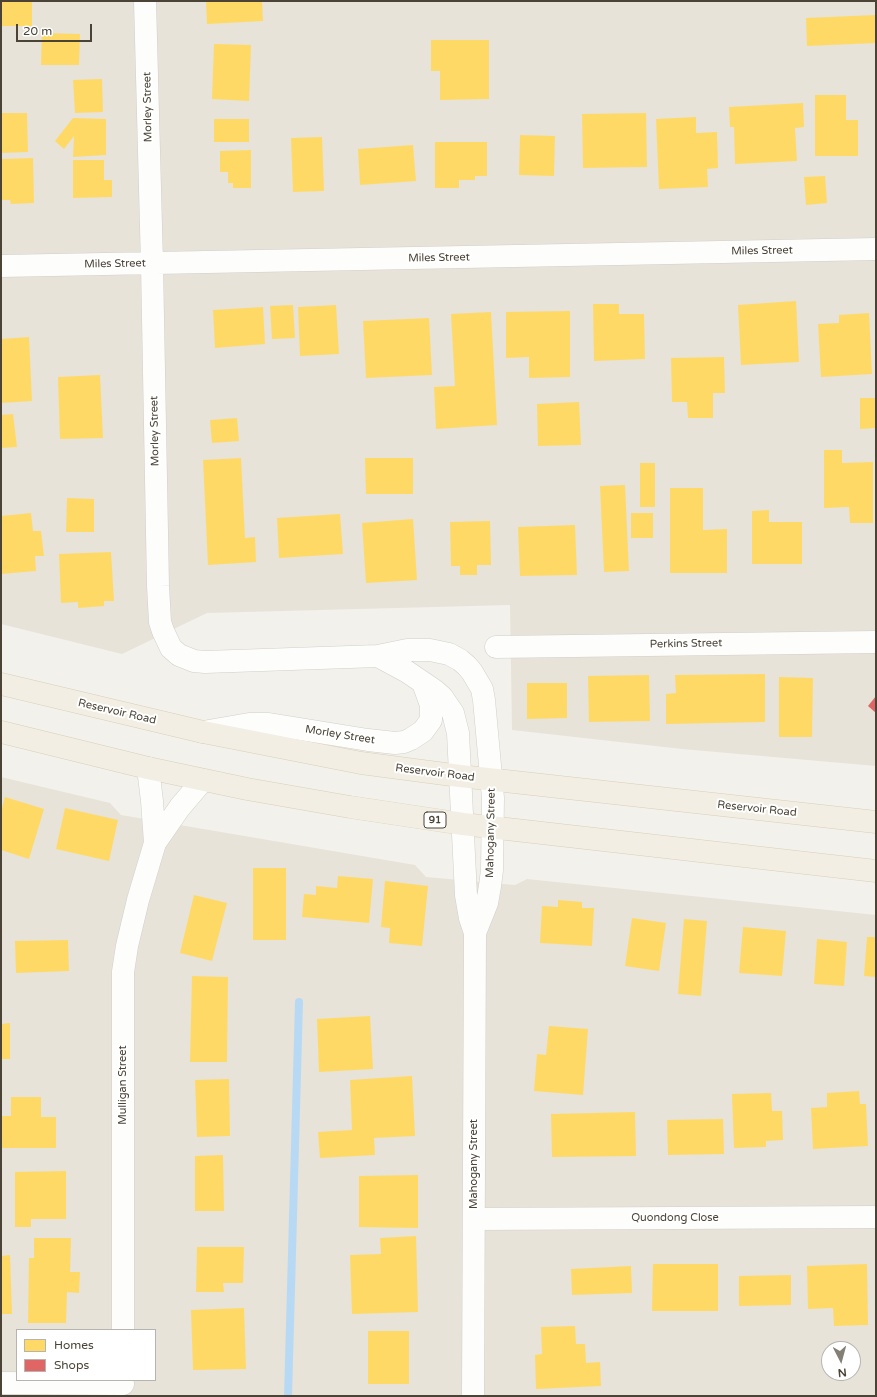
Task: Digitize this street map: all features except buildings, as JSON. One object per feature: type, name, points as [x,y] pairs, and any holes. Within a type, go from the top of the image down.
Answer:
[{"type":"main road","name":"Reservoir Road","points":[[1,684],[203,732],[346,760],[460,776],[876,822]]},
{"type":"main road","name":"91","points":[[1,732],[148,768],[302,799],[463,824],[876,871]]},
{"type":"street","name":"Morley Street","points":[[145,1],[158,586],[160,622],[167,640],[171,648],[179,655],[194,661],[204,662],[378,656],[407,650],[441,651],[460,660],[467,666],[482,689],[491,779]]},
{"type":"street","name":"Miles Street","points":[[1,266],[876,249]]},
{"type":"street","name":"Perkins Street","points":[[496,647],[876,642]]},
{"type":"street","points":[[378,656],[406,671],[442,697],[453,713],[458,733],[463,824]]},
{"type":"street","name":"Morley Street","points":[[203,732],[249,724],[269,724],[368,740],[395,743],[404,742],[423,731],[431,720],[431,705],[423,683]]},
{"type":"street","name":"Mulligan Street","points":[[148,768],[155,843]]},
{"type":"street","name":"Mahogany Street","points":[[475,933],[487,903],[492,870],[493,827],[491,779]]},
{"type":"street","name":"Mulligan Street","points":[[123,1329],[123,972],[127,946],[138,900],[155,843],[180,807],[203,780]]},
{"type":"street","name":"Mahogany Street","points":[[463,824],[467,906],[475,933],[473,1396]]},
{"type":"street","name":"Quondong Close","points":[[474,1219],[876,1217]]},
{"type":"street","points":[[1,1383],[123,1386]]},
{"type":"shaded area","points":[[1,1],[876,1],[876,766],[682,749],[512,730],[510,605],[207,613],[122,654],[1,624]]},
{"type":"shaded area","points":[[1,777],[110,803],[121,815],[415,865],[426,877],[515,885],[527,879],[876,915],[876,1396],[1,1396]]},
{"type":"waterway","points":[[288,1396],[299,1002]]}]
